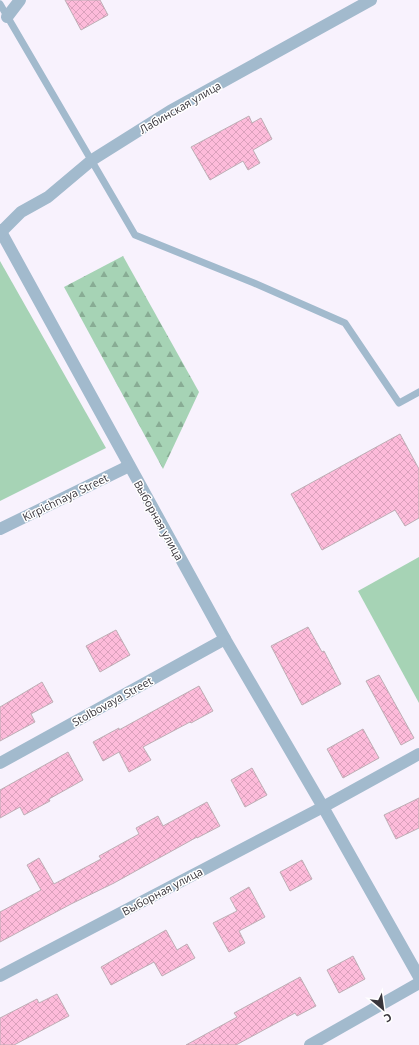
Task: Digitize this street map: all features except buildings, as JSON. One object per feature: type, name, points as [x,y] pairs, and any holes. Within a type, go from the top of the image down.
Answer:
[{"type":"street","points":[[7,17],[20,0]]},
{"type":"street","name":"Лабинская улица","points":[[0,232],[21,212],[48,197],[92,160],[170,111],[371,0]]},
{"type":"street","name":"Выборная улица","points":[[0,232],[225,639],[324,807],[419,977]]},
{"type":"street","name":"Kirpichnaya Street","points":[[0,529],[129,466]]},
{"type":"street","name":"Stolbovaya Street","points":[[0,763],[225,639]]},
{"type":"street","name":"Выборная улица","points":[[0,976],[324,807],[419,754]]},
{"type":"street","points":[[310,1045],[419,983]]},
{"type":"lane","points":[[0,4],[135,235],[254,283],[345,323],[399,403],[419,392]]},
{"type":"green space","points":[[123,256],[199,392],[163,469],[64,287]]},
{"type":"green space","points":[[0,261],[106,448],[0,501]]},
{"type":"green space","points":[[419,557],[419,703],[358,591]]}]
